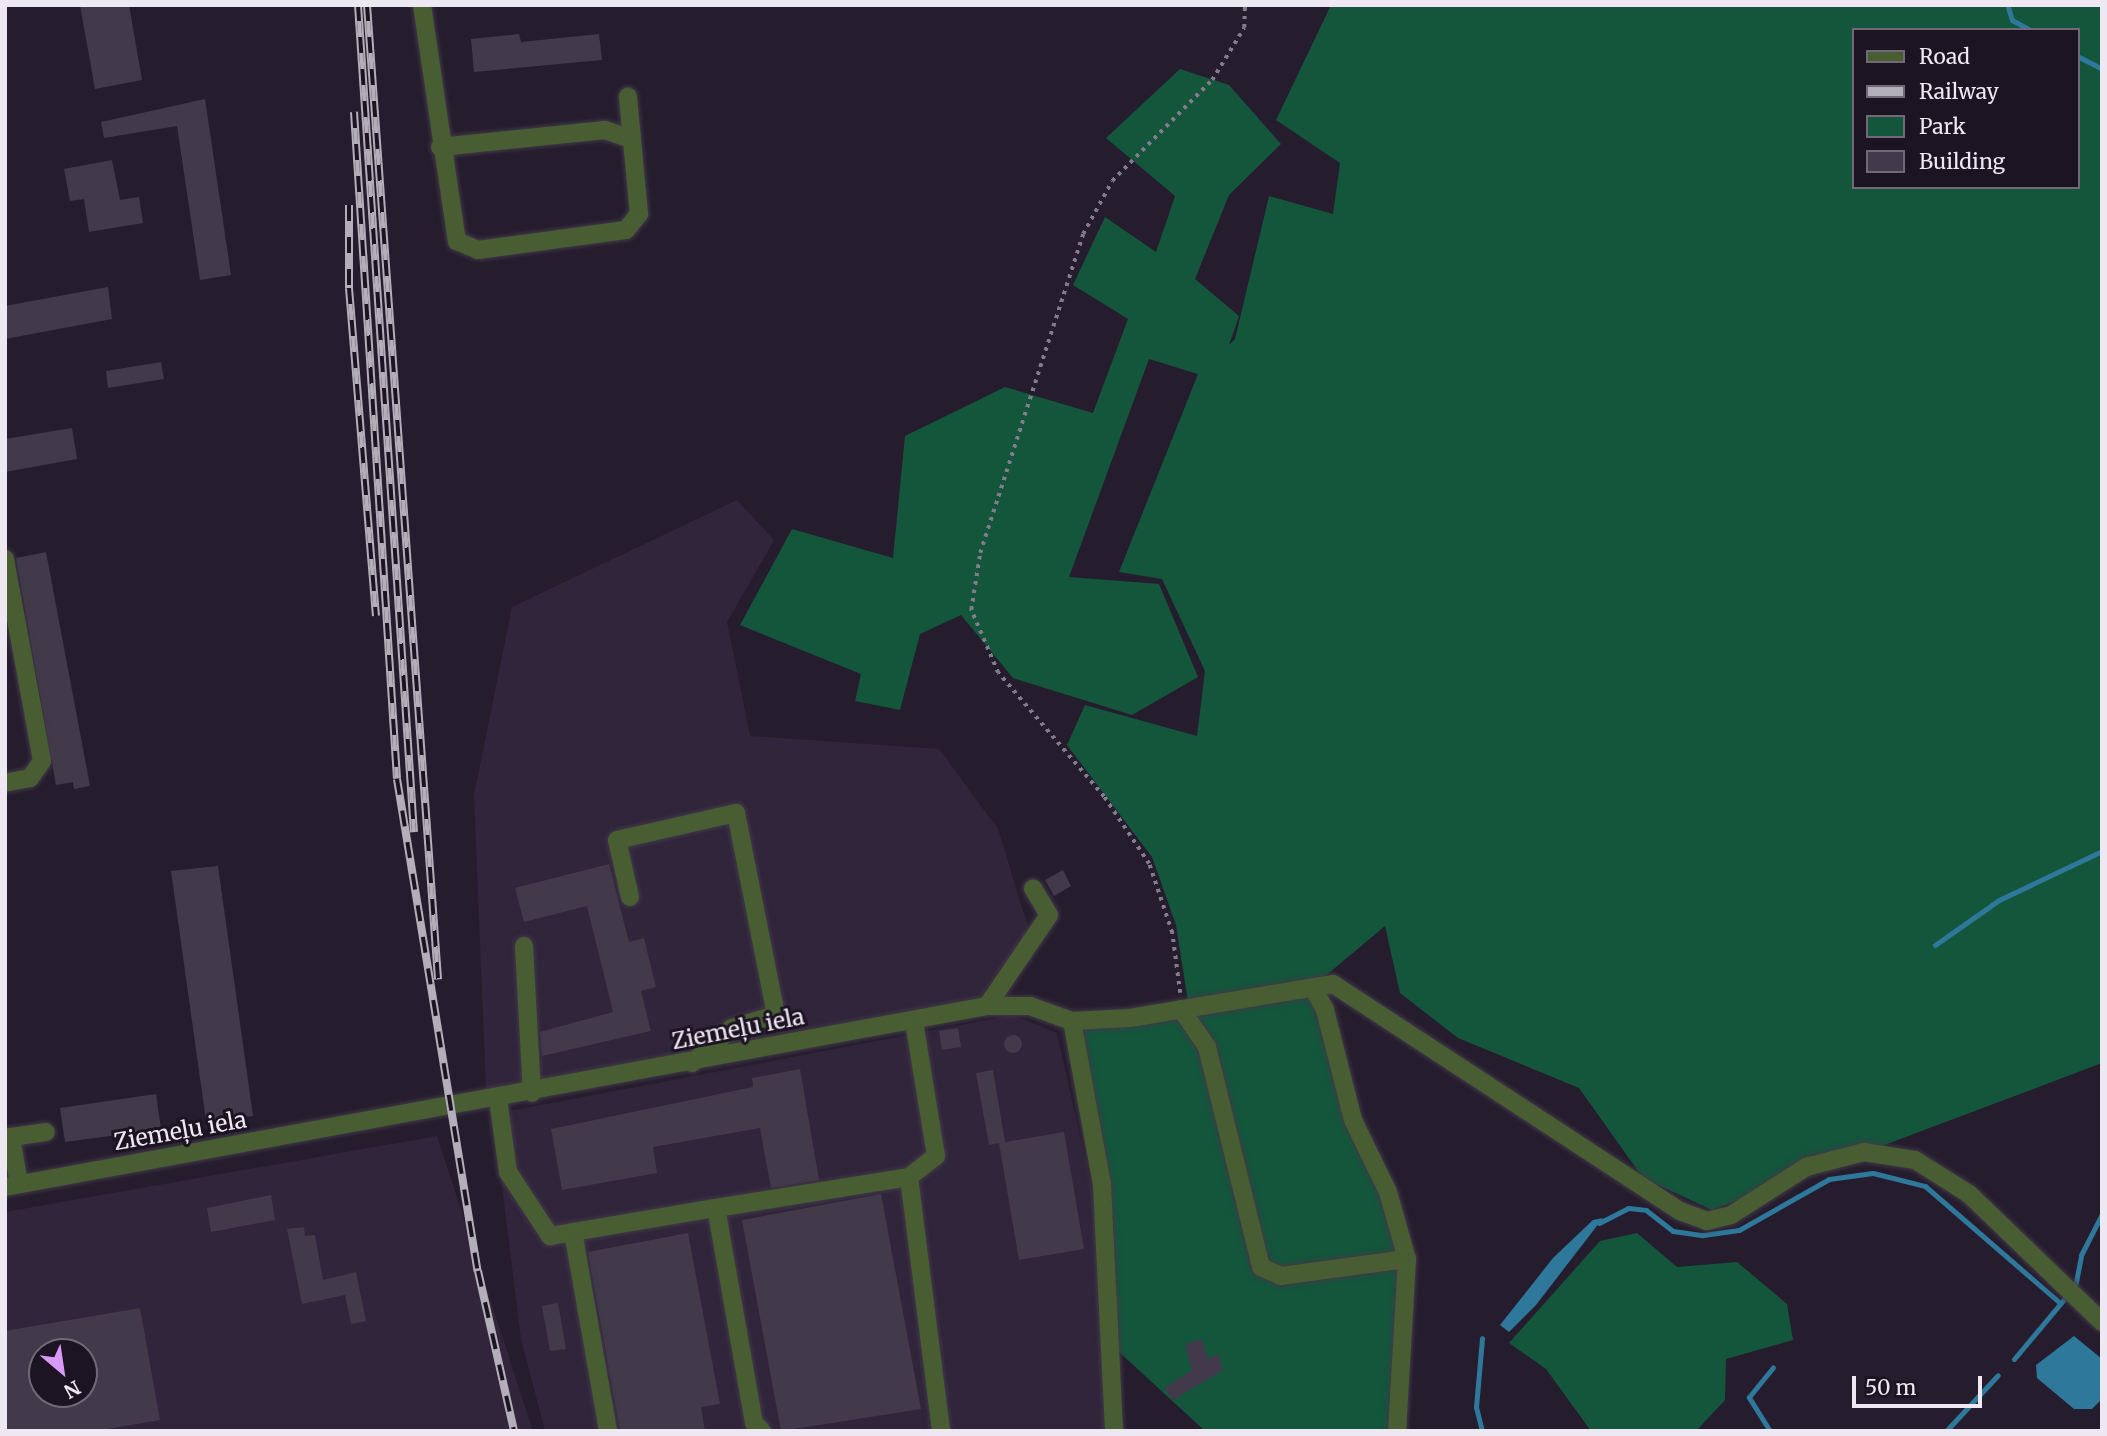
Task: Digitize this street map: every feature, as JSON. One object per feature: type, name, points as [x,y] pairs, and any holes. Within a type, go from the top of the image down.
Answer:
[{"type":"street","points":[[422,5],[440,147],[457,241],[478,250],[626,230],[639,214],[628,97]]},
{"type":"street","points":[[440,147],[605,130],[631,139]]},
{"type":"street","points":[[5,559],[42,761],[30,778],[5,783]]},
{"type":"street","points":[[630,897],[617,840],[736,813],[776,1016],[732,1028],[692,1063]]},
{"type":"street","points":[[987,1006],[1049,915],[1034,888]]},
{"type":"street","points":[[524,946],[532,1093]]},
{"type":"street","points":[[1114,1431],[1102,1185],[1072,1021],[1181,1009],[1334,984],[1680,1211],[1707,1221],[1731,1215],[1806,1167],[1864,1152],[1915,1160],[1969,1194],[2102,1322]]},
{"type":"street","points":[[1313,988],[1325,1010],[1353,1120],[1388,1192],[1407,1259],[1397,1431]]},
{"type":"street","name":"Ziemeļu iela","points":[[12,1186],[532,1093],[987,1006],[1030,1006],[1072,1021]]},
{"type":"street","points":[[1181,1009],[1207,1047],[1261,1267],[1281,1276],[1407,1259]]},
{"type":"street","points":[[498,1099],[515,1188],[550,1236],[909,1177],[936,1156],[914,1021]]},
{"type":"street","points":[[12,1186],[11,1137],[46,1132]]},
{"type":"street","points":[[909,1177],[941,1431]]},
{"type":"street","points":[[716,1208],[754,1423],[762,1431]]},
{"type":"street","points":[[573,1232],[608,1431]]},
{"type":"path","points":[[1181,1009],[1172,933],[1149,864],[1104,797],[998,673],[971,610],[980,553],[1083,234],[1112,181],[1212,80],[1244,28],[1245,5]]},
{"type":"shaded area","points":[[737,500],[774,540],[727,622],[750,736],[939,749],[998,829],[1029,930],[980,997],[486,1090],[474,795],[512,607]]},
{"type":"shaded area","points":[[1013,1015],[1057,1033],[1096,1208],[1104,1431],[545,1431],[521,1339],[493,1114]]},
{"type":"shaded area","points":[[437,1136],[533,1431],[5,1431],[5,1212]]},
{"type":"green space","points":[[1331,5],[2102,5],[2102,1063],[1712,1210],[1643,1178],[1579,1088],[1458,1038],[1400,993],[1385,926],[1317,983],[1410,1266],[1399,1431],[1205,1431],[1118,1351],[1113,1219],[1080,1029],[1188,1002],[1176,925],[1152,857],[1067,745],[1085,705],[1197,736],[1205,671],[1162,579],[1119,572],[1198,374],[1149,359],[1069,577],[1159,584],[1198,677],[1132,715],[1013,678],[961,615],[920,634],[900,710],[855,701],[861,674],[740,625],[792,529],[893,558],[905,436],[1005,387],[1093,413],[1128,319],[1073,285],[1105,217],[1156,252],[1175,196],[1106,138],[1180,69],[1229,85],[1281,144],[1229,195],[1195,279],[1239,316],[1229,345],[1235,339],[1269,196],[1333,214],[1340,163],[1276,120]]},
{"type":"green space","points":[[1637,1233],[1677,1267],[1737,1262],[1787,1304],[1793,1340],[1726,1359],[1725,1400],[1696,1431],[1591,1431],[1546,1369],[1509,1343],[1600,1241]]},
{"type":"water","points":[[1603,1218],[1536,1305],[1509,1332],[1500,1325],[1553,1258],[1593,1220]]},
{"type":"water","points":[[2074,1336],[2102,1359],[2102,1399],[2092,1409],[2074,1409],[2037,1378],[2036,1365]]},
{"type":"building","points":[[80,5],[129,5],[142,80],[95,89]]},
{"type":"building","points":[[519,34],[521,42],[599,34],[602,60],[474,72],[471,39]]},
{"type":"building","points":[[205,99],[231,275],[200,280],[177,126],[104,138],[101,122]]},
{"type":"building","points":[[112,160],[120,200],[139,197],[143,223],[89,232],[84,199],[70,201],[64,169]]},
{"type":"building","points":[[108,287],[112,319],[5,339],[5,306]]},
{"type":"building","points":[[161,362],[164,379],[108,388],[106,371]]},
{"type":"building","points":[[72,428],[77,459],[5,472],[5,439]]},
{"type":"building","points":[[46,552],[90,786],[74,789],[73,782],[56,785],[16,558]]},
{"type":"building","points":[[609,864],[629,942],[644,938],[656,987],[641,991],[651,1031],[542,1056],[540,1032],[613,1012],[587,906],[524,922],[515,888]]},
{"type":"building","points":[[218,866],[253,1116],[206,1121],[171,871]]},
{"type":"building","points":[[1063,870],[1071,886],[1054,896],[1045,880]]},
{"type":"building","points":[[958,1028],[961,1047],[942,1050],[939,1031]]},
{"type":"building","points":[[1009,1035],[1017,1035],[1022,1044],[1020,1051],[1009,1053],[1004,1048],[1004,1040]]},
{"type":"building","points":[[800,1069],[819,1180],[771,1188],[760,1128],[653,1147],[657,1173],[562,1190],[551,1129],[753,1087],[752,1078]]},
{"type":"building","points":[[993,1070],[1005,1142],[1064,1132],[1084,1249],[1019,1260],[999,1143],[989,1145],[976,1073]]},
{"type":"building","points":[[156,1094],[161,1129],[65,1142],[60,1108]]},
{"type":"building","points":[[881,1194],[921,1409],[781,1431],[742,1220]]},
{"type":"building","points":[[271,1195],[275,1220],[211,1232],[207,1208]]},
{"type":"building","points":[[304,1227],[305,1236],[315,1235],[323,1280],[356,1272],[366,1321],[351,1324],[345,1295],[302,1304],[287,1229]]},
{"type":"building","points":[[688,1233],[720,1404],[701,1407],[705,1431],[620,1431],[588,1252]]},
{"type":"building","points":[[558,1303],[566,1349],[550,1351],[542,1306]]},
{"type":"building","points":[[140,1308],[160,1420],[95,1431],[5,1431],[5,1331]]},
{"type":"building","points":[[1202,1339],[1208,1359],[1218,1354],[1223,1370],[1173,1400],[1164,1388],[1192,1370],[1185,1344]]},
{"type":"waterway","points":[[2008,7],[2012,20],[2026,28]]},
{"type":"waterway","points":[[2079,57],[2102,69]]},
{"type":"waterway","points":[[1935,945],[1999,900],[2102,851]]},
{"type":"waterway","points":[[1599,1223],[1628,1208],[1646,1210],[1673,1231],[1703,1235],[1739,1230],[1829,1179],[1873,1173],[1925,1186],[2060,1303]]},
{"type":"waterway","points":[[2075,1287],[2081,1255],[2102,1214]]},
{"type":"waterway","points":[[2014,1359],[2065,1298]]},
{"type":"waterway","points":[[1482,1338],[1476,1407],[1482,1431]]},
{"type":"waterway","points":[[1770,1431],[1749,1397],[1773,1367]]},
{"type":"waterway","points":[[1946,1431],[1998,1375]]},
{"type":"railway","points":[[358,5],[414,832]]},
{"type":"railway","points":[[367,5],[438,979]]},
{"type":"railway","points":[[354,112],[397,779],[478,1271],[514,1431]]},
{"type":"railway","points":[[349,205],[349,288],[376,616]]}]
